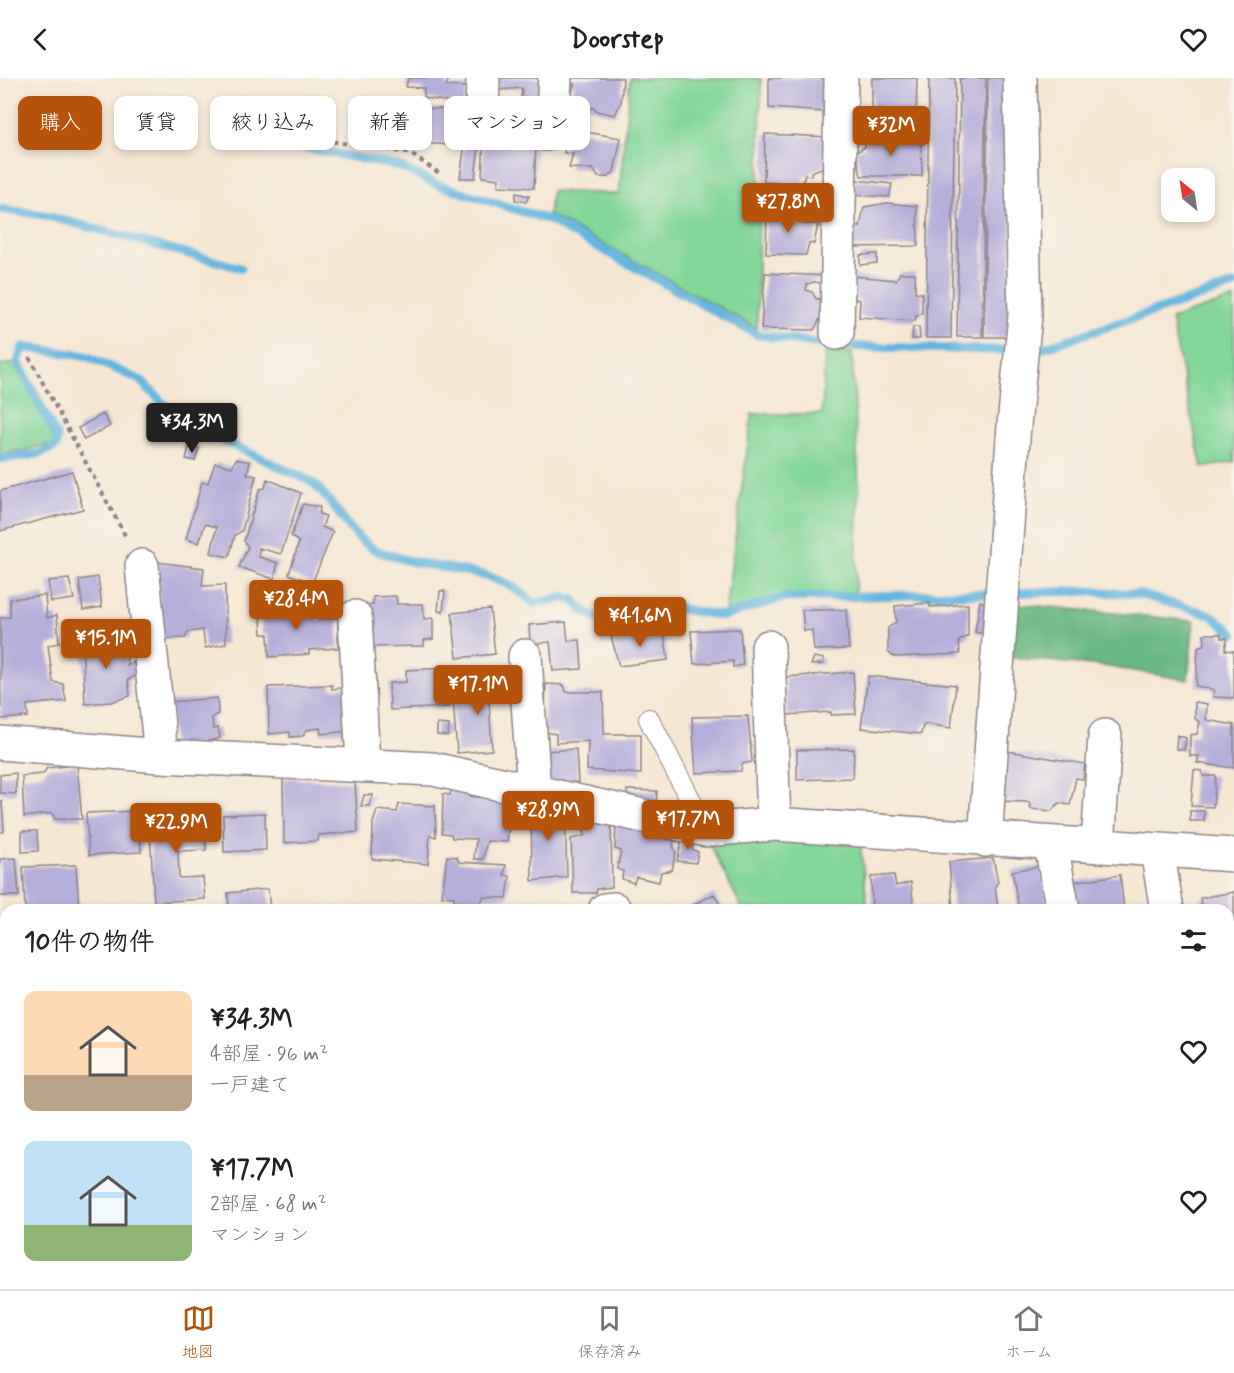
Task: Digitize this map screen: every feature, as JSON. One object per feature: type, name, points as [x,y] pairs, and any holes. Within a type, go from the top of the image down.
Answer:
[{"type":"street","points":[[483,78],[482,111],[546,134],[553,112],[555,78]]},
{"type":"street","points":[[837,333],[842,78]]},
{"type":"street","points":[[985,840],[1013,437],[1024,316],[1020,78]]},
{"type":"street","points":[[142,566],[161,756]]},
{"type":"street","points":[[355,617],[363,764]]},
{"type":"street","points":[[768,647],[774,824]]},
{"type":"street","points":[[525,656],[534,792]]},
{"type":"street","points":[[1098,846],[1105,736]]},
{"type":"street","points":[[0,742],[161,756],[432,769],[706,830],[774,824],[1051,845],[1234,855]]},
{"type":"street","points":[[1051,845],[1062,904]]},
{"type":"street","points":[[1157,850],[1166,904]]},
{"type":"lane","points":[[649,719],[706,830]]},
{"type":"path","points":[[336,142],[409,153],[442,174]]},
{"type":"path","points":[[29,357],[142,566]]},
{"type":"green space","points":[[630,78],[761,78],[757,328],[548,214],[552,191],[619,194]]},
{"type":"green space","points":[[1234,298],[1234,462],[1202,468],[1171,319]]},
{"type":"green space","points":[[825,353],[852,353],[859,489],[855,594],[786,596],[725,612],[752,414],[822,414]]},
{"type":"green space","points":[[14,363],[53,438],[53,444],[0,455],[0,365]]},
{"type":"green space","points":[[1010,603],[1194,621],[1188,680],[1103,666],[1004,657]]},
{"type":"green space","points":[[707,839],[860,842],[867,904],[740,904]]},
{"type":"building","points":[[408,78],[449,78],[446,86],[468,87],[465,96],[444,96],[444,101],[432,99],[432,96],[424,96],[424,88],[406,87]]},
{"type":"building","points":[[497,78],[543,78],[542,96],[521,96],[522,88],[497,90]]},
{"type":"building","points":[[568,78],[623,78],[621,102],[615,115],[590,107],[590,96],[572,96],[574,84],[567,83]]},
{"type":"building","points":[[769,78],[826,78],[825,112],[769,108]]},
{"type":"building","points":[[872,78],[917,78],[916,119],[884,117],[881,109],[872,109]]},
{"type":"building","points":[[929,78],[955,78],[951,338],[926,338]]},
{"type":"building","points":[[960,78],[986,78],[982,337],[957,337]]},
{"type":"building","points":[[988,78],[1013,78],[1010,337],[984,337]]},
{"type":"building","points":[[432,109],[444,109],[444,145],[432,144]]},
{"type":"building","points":[[590,133],[621,138],[614,172],[608,177],[598,177],[593,169],[569,168],[573,154],[564,153],[564,150],[590,150]]},
{"type":"building","points":[[765,134],[829,137],[830,165],[811,172],[811,176],[805,175],[802,184],[764,182]]},
{"type":"building","points":[[880,135],[921,138],[922,176],[861,176],[856,152],[865,147],[864,138]]},
{"type":"building","points":[[464,150],[478,150],[475,178],[460,178]]},
{"type":"building","points":[[483,150],[536,150],[534,188],[498,186],[499,179],[482,177]]},
{"type":"building","points":[[856,180],[892,184],[889,197],[852,195]]},
{"type":"building","points":[[516,193],[529,196],[526,202],[515,200]]},
{"type":"building","points":[[887,203],[917,206],[918,246],[851,247],[853,227],[860,227],[864,207]]},
{"type":"building","points":[[767,210],[802,214],[802,224],[818,224],[814,244],[809,243],[806,255],[766,254]]},
{"type":"building","points":[[877,254],[877,263],[860,265],[860,255]]},
{"type":"building","points":[[765,273],[828,276],[828,284],[814,282],[807,284],[806,290],[812,292],[816,299],[830,299],[814,330],[761,329]]},
{"type":"building","points":[[900,273],[915,273],[915,292],[922,293],[922,314],[916,316],[915,321],[859,317],[860,300],[852,298],[853,276],[896,280]]},
{"type":"building","points":[[913,327],[919,327],[920,339],[912,339]]},
{"type":"building","points":[[103,414],[110,426],[84,440],[78,428]]},
{"type":"building","points":[[189,447],[199,448],[195,461],[186,459]]},
{"type":"building","points":[[236,459],[250,462],[247,474],[256,476],[242,531],[235,535],[229,557],[211,553],[217,527],[205,524],[199,543],[186,539],[202,482],[208,483],[215,463],[232,467]]},
{"type":"building","points":[[72,471],[83,509],[0,531],[0,491]]},
{"type":"building","points":[[267,479],[301,493],[281,554],[259,548],[259,557],[278,563],[274,579],[239,567],[248,547],[244,541],[260,489],[265,488]]},
{"type":"building","points":[[303,504],[320,507],[319,514],[326,516],[322,527],[333,532],[312,583],[289,574],[299,542],[291,536]]},
{"type":"building","points":[[157,562],[204,568],[202,586],[225,585],[226,644],[205,648],[203,630],[188,632],[185,638],[161,639]]},
{"type":"building","points":[[98,577],[102,607],[83,610],[79,580]]},
{"type":"building","points":[[69,579],[74,599],[51,602],[48,581]]},
{"type":"building","points":[[440,591],[445,591],[443,612],[438,611]]},
{"type":"building","points":[[45,595],[47,618],[57,615],[59,643],[48,645],[53,682],[63,684],[66,701],[27,705],[28,717],[1,719],[0,618],[10,617],[10,599]]},
{"type":"building","points":[[396,596],[397,604],[423,604],[424,619],[433,618],[433,639],[424,640],[424,646],[364,647],[364,605],[373,605],[373,597]]},
{"type":"building","points":[[980,601],[993,605],[989,635],[975,632]]},
{"type":"building","points":[[260,602],[285,603],[285,610],[302,609],[304,615],[316,614],[318,620],[338,618],[338,648],[309,650],[309,654],[269,657],[268,634],[262,634]]},
{"type":"building","points":[[930,603],[930,607],[968,604],[968,636],[959,641],[960,654],[894,657],[888,652],[888,628],[896,622],[895,606]]},
{"type":"building","points":[[490,609],[495,654],[457,658],[452,613]]},
{"type":"building","points":[[802,610],[846,610],[849,649],[814,650],[812,630],[804,631]]},
{"type":"building","points":[[566,622],[568,641],[580,640],[582,669],[553,671],[550,642],[530,644],[529,625]]},
{"type":"building","points":[[740,629],[743,665],[733,667],[733,661],[694,664],[691,631]]},
{"type":"building","points":[[664,631],[668,660],[619,666],[611,636]]},
{"type":"building","points":[[1204,634],[1221,634],[1221,638],[1227,638],[1225,650],[1234,651],[1234,698],[1213,697],[1214,690],[1196,686],[1198,647],[1205,644]]},
{"type":"building","points":[[126,637],[127,665],[133,662],[137,675],[128,680],[130,696],[111,702],[85,704],[82,640]]},
{"type":"building","points":[[814,657],[824,659],[823,664],[811,665]]},
{"type":"building","points":[[448,668],[450,707],[390,710],[389,683],[406,682],[406,670]]},
{"type":"building","points":[[853,672],[856,714],[831,715],[831,712],[787,715],[785,677]]},
{"type":"building","points":[[868,676],[956,685],[951,728],[926,724],[921,734],[861,728]]},
{"type":"building","points":[[509,680],[510,699],[489,700],[492,750],[457,753],[453,699],[474,698],[473,683]]},
{"type":"building","points":[[546,684],[564,685],[566,692],[603,692],[604,734],[641,734],[641,774],[587,770],[588,741],[556,743],[556,734],[544,732]]},
{"type":"building","points":[[332,685],[332,689],[348,687],[350,731],[321,734],[320,728],[306,730],[303,736],[290,737],[290,732],[269,734],[268,687]]},
{"type":"building","points":[[217,698],[218,714],[212,717],[213,729],[218,728],[220,738],[209,741],[211,747],[173,745],[170,702]]},
{"type":"building","points":[[1195,702],[1207,704],[1206,720],[1234,725],[1234,768],[1197,763],[1199,756],[1190,756],[1190,735],[1197,734],[1200,722],[1195,719]]},
{"type":"building","points":[[748,716],[752,762],[742,764],[741,771],[696,773],[692,717]]},
{"type":"building","points":[[437,724],[449,725],[448,736],[437,735]]},
{"type":"building","points":[[1177,735],[1186,738],[1184,750],[1176,749]]},
{"type":"building","points":[[576,749],[578,782],[547,784],[544,751]]},
{"type":"building","points":[[854,749],[853,778],[797,780],[797,750]]},
{"type":"building","points":[[1001,750],[1085,764],[1083,779],[1076,778],[1070,805],[1059,803],[1051,811],[1031,809],[1029,802],[997,801]]},
{"type":"building","points":[[77,765],[82,819],[55,819],[52,813],[24,817],[22,776],[43,774],[47,768]]},
{"type":"building","points":[[1194,770],[1202,771],[1203,776],[1216,776],[1213,807],[1191,806]]},
{"type":"building","points":[[16,773],[16,794],[0,793],[0,775]]},
{"type":"building","points":[[283,778],[355,782],[358,832],[319,835],[318,841],[284,843]]},
{"type":"building","points":[[453,786],[471,789],[469,796],[524,802],[525,827],[509,825],[507,842],[487,841],[483,859],[474,859],[476,839],[452,838],[451,834],[442,833],[443,794],[450,795]]},
{"type":"building","points":[[627,790],[657,791],[656,808],[627,806]]},
{"type":"building","points":[[364,795],[373,795],[369,806],[361,806]]},
{"type":"building","points":[[0,801],[2,801],[4,832],[0,832]]},
{"type":"building","points":[[531,801],[565,810],[567,877],[532,881]]},
{"type":"building","points":[[399,804],[435,806],[436,837],[430,835],[428,864],[372,859],[373,823],[377,810],[397,812]]},
{"type":"building","points":[[204,810],[206,850],[178,851],[179,878],[203,877],[205,899],[154,902],[149,814]]},
{"type":"building","points":[[139,811],[141,852],[89,855],[86,813]]},
{"type":"building","points":[[1190,811],[1204,811],[1204,821],[1190,821]]},
{"type":"building","points":[[265,813],[266,850],[224,852],[223,815]]},
{"type":"building","points":[[597,819],[611,820],[612,887],[597,889],[596,893],[573,893],[571,839],[584,836],[584,824],[594,824]]},
{"type":"building","points":[[616,822],[674,839],[673,846],[676,852],[672,870],[661,872],[659,882],[636,877],[634,883],[622,879],[623,871],[617,869],[621,851],[615,849]]},
{"type":"building","points":[[22,831],[37,831],[38,851],[22,852]]},
{"type":"building","points":[[683,837],[694,839],[692,849],[698,852],[696,863],[677,861]]},
{"type":"building","points":[[447,856],[457,857],[459,862],[506,865],[504,875],[510,876],[507,898],[483,897],[481,903],[454,902],[454,897],[442,896]]},
{"type":"building","points":[[16,858],[19,896],[0,896],[0,859]]},
{"type":"building","points":[[993,858],[998,882],[995,886],[997,904],[952,904],[949,862]]},
{"type":"building","points":[[76,865],[79,904],[25,904],[23,867]]},
{"type":"building","points":[[1041,866],[1048,904],[1018,904],[1012,871]]},
{"type":"building","points":[[894,875],[896,886],[911,882],[913,904],[872,904],[871,877]]},
{"type":"building","points":[[1120,875],[1123,904],[1075,904],[1072,882]]},
{"type":"building","points":[[268,889],[269,904],[229,904],[228,893]]},
{"type":"building","points":[[1234,892],[1234,904],[1201,904],[1200,898]]},
{"type":"building","points":[[714,894],[720,904],[695,904]]},
{"type":"waterway","points":[[316,150],[398,166],[436,184],[549,220],[758,335],[836,346],[1034,351],[1234,285]]},
{"type":"waterway","points":[[0,209],[44,215],[241,268]]},
{"type":"waterway","points":[[0,459],[39,454],[56,446],[57,438],[18,362],[23,347],[86,356],[140,380],[168,408],[192,426],[310,481],[354,533],[377,551],[412,562],[484,575],[518,590],[534,603],[563,598],[574,600],[582,610],[598,619],[675,608],[724,616],[783,598],[1086,591],[1139,594],[1211,615],[1234,634]]}]
